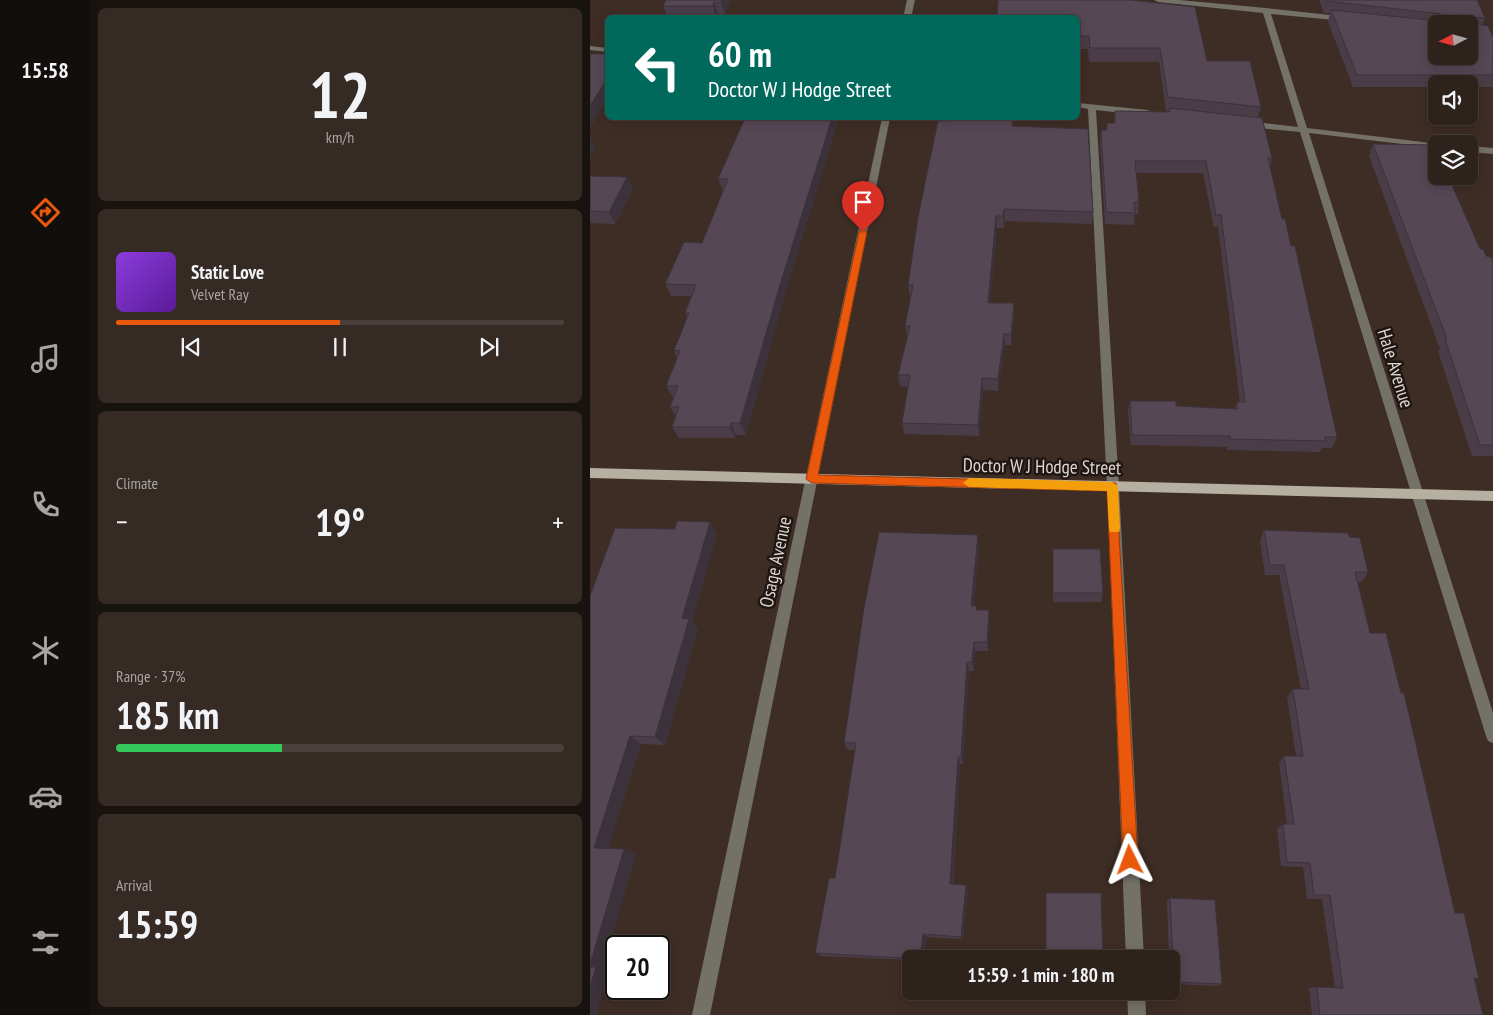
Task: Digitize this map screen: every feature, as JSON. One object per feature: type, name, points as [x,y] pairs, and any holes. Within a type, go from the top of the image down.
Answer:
[{"type":"main road","name":"Doctor W J Hodge Street","points":[[590,473],[1493,496]]},
{"type":"street","points":[[908,15],[910,0]]},
{"type":"street","points":[[1158,0],[1208,2],[1351,20]]},
{"type":"street","name":"Hale Avenue","points":[[1266,10],[1493,736]]},
{"type":"street","points":[[590,48],[605,50]]},
{"type":"street","points":[[1080,105],[1159,114]]},
{"type":"street","points":[[1092,107],[1135,950]]},
{"type":"street","name":"Osage Avenue","points":[[701,1015],[886,120]]},
{"type":"street","points":[[1236,123],[1428,144]]},
{"type":"street","points":[[1478,150],[1493,152]]},
{"type":"street","points":[[1136,1000],[1137,1015]]},
{"type":"building","points":[[666,0],[722,0],[721,3],[714,2],[713,6],[663,6]]},
{"type":"building","points":[[998,0],[1131,0],[1195,7],[1207,61],[1250,61],[1261,107],[1168,97],[1160,48],[1090,48],[1089,36],[1080,36],[1080,15],[997,15]]},
{"type":"building","points":[[1327,0],[1477,0],[1485,18],[1478,17],[1478,15],[1442,14]]},
{"type":"building","points":[[1331,10],[1428,20],[1428,65],[1478,65],[1478,24],[1488,26],[1493,37],[1493,75],[1357,75]]},
{"type":"building","points":[[590,54],[605,54],[605,82],[590,106]]},
{"type":"building","points":[[1169,108],[1262,118],[1272,158],[1268,158],[1282,219],[1285,219],[1291,246],[1295,246],[1337,437],[1325,437],[1325,441],[1230,439],[1230,436],[1132,435],[1130,401],[1176,401],[1176,406],[1238,409],[1237,402],[1245,402],[1221,215],[1216,215],[1206,161],[1135,161],[1139,202],[1134,202],[1135,213],[1106,212],[1101,130],[1107,130],[1107,123],[1115,123],[1115,111],[1170,112]]},
{"type":"building","points":[[744,120],[831,120],[780,285],[740,423],[731,423],[730,427],[672,427],[679,407],[670,407],[678,386],[666,386],[680,351],[674,350],[689,313],[685,313],[696,285],[665,284],[684,242],[702,243],[728,179],[718,179]]},
{"type":"building","points":[[1013,120],[1012,126],[1088,129],[1093,212],[1004,209],[1003,216],[996,216],[988,303],[1014,303],[1011,334],[1004,334],[998,379],[982,378],[978,425],[902,423],[910,375],[898,375],[910,326],[905,326],[913,285],[908,285],[918,217],[938,121]]},
{"type":"building","points":[[1373,144],[1428,145],[1428,185],[1452,185],[1480,249],[1483,249],[1486,256],[1491,257],[1493,262],[1493,445],[1480,445],[1445,339],[1447,339]]},
{"type":"building","points":[[590,176],[627,177],[609,212],[590,211]]},
{"type":"building","points":[[677,521],[710,522],[682,618],[689,619],[655,737],[630,736],[594,848],[624,849],[590,965],[590,596],[615,528],[675,529]]},
{"type":"building","points":[[1264,530],[1348,533],[1349,537],[1360,538],[1368,572],[1355,572],[1370,633],[1386,633],[1401,693],[1404,693],[1455,913],[1464,913],[1479,979],[1474,978],[1483,1015],[1320,1015],[1317,987],[1343,988],[1330,895],[1314,895],[1310,863],[1287,862],[1283,824],[1294,824],[1284,756],[1303,756],[1293,689],[1309,689],[1284,565],[1270,565]]},
{"type":"building","points":[[879,532],[978,535],[971,606],[977,606],[976,610],[989,610],[987,642],[974,642],[972,662],[967,662],[961,757],[958,757],[950,884],[966,885],[961,937],[923,934],[921,950],[902,950],[902,958],[815,953],[829,878],[835,878],[856,743],[844,743],[864,608]]},
{"type":"building","points":[[1053,549],[1100,549],[1103,593],[1053,593]]},
{"type":"building","points":[[1046,893],[1101,893],[1103,950],[1046,950]]},
{"type":"building","points":[[1170,898],[1215,900],[1222,984],[1180,982],[1180,950],[1172,950]]},
{"type":"building","points":[[590,967],[596,967],[590,987]]},
{"type":"slow traffic","points":[[969,483],[1112,486],[1115,528]]},
{"type":"route","points":[[863,232],[812,479],[1112,486],[1130,860]]}]
